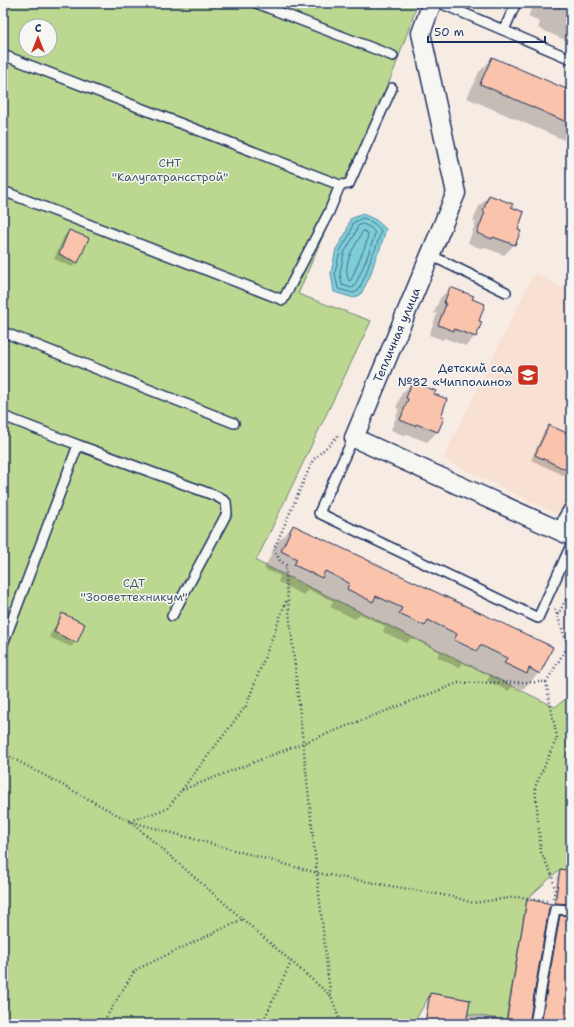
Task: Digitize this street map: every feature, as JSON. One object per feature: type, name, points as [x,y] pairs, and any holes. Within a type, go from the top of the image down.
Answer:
[{"type":"street","name":"Тепличная улица","points":[[356,432],[456,193],[420,33],[432,3]]},
{"type":"street","points":[[356,432],[568,537]]},
{"type":"lane","points":[[256,3],[393,56]]},
{"type":"lane","points":[[440,3],[571,59]]},
{"type":"lane","points":[[504,30],[516,3]]},
{"type":"lane","points":[[3,54],[340,185],[349,184],[392,88]]},
{"type":"lane","points":[[3,191],[283,300],[329,212],[340,185]]},
{"type":"lane","points":[[430,255],[506,292]]},
{"type":"lane","points":[[3,332],[234,423]]},
{"type":"lane","points":[[3,416],[216,496],[226,502],[227,513],[172,616]]},
{"type":"lane","points":[[356,432],[319,513],[538,618],[549,593],[568,537],[563,518],[571,505]]},
{"type":"lane","points":[[3,644],[78,445]]},
{"type":"lane","points":[[535,1024],[555,909],[571,910]]},
{"type":"path","points":[[341,1024],[331,996],[286,583],[286,565],[280,560],[274,549],[313,460],[336,437],[356,432]]},
{"type":"path","points":[[557,616],[571,588]]},
{"type":"path","points":[[129,821],[317,873],[454,898],[473,903],[508,898],[521,898],[552,903],[554,890],[552,875],[541,852],[535,787],[557,738],[546,682],[568,646],[549,593]]},
{"type":"path","points":[[129,821],[167,809],[246,706],[288,596]]},
{"type":"path","points":[[182,790],[458,683],[546,682]]},
{"type":"path","points":[[3,753],[129,821],[331,996]]},
{"type":"path","points":[[102,1024],[135,970],[243,919]]},
{"type":"path","points":[[262,1024],[291,962]]},
{"type":"shaded area","name":"Детский сад №82 «Чипполино»","points":[[534,273],[571,291],[571,521],[443,459]]},
{"type":"green space","points":[[3,3],[418,3],[394,70],[298,294],[371,321],[256,561],[555,707],[571,695],[571,871],[560,869],[527,899],[507,1020],[468,1014],[470,1000],[431,993],[413,1024],[3,1024]]},
{"type":"water","points":[[363,214],[376,220],[386,229],[370,276],[361,294],[354,298],[334,292],[331,273],[336,249],[346,233],[350,219]]},
{"type":"building","points":[[492,57],[571,91],[571,124],[480,84]]},
{"type":"building","points":[[489,195],[513,204],[511,207],[524,212],[518,230],[521,231],[515,245],[493,237],[492,239],[477,233],[485,212],[483,211]]},
{"type":"building","points":[[69,230],[89,238],[78,263],[59,254]]},
{"type":"building","points":[[450,287],[474,296],[472,299],[485,304],[479,321],[482,322],[476,337],[438,325],[446,304],[444,303]]},
{"type":"building","points":[[412,382],[436,391],[434,394],[447,399],[441,417],[444,418],[438,432],[416,424],[415,426],[400,420],[408,399],[406,398]]},
{"type":"building","points":[[549,425],[571,435],[571,472],[535,455]]},
{"type":"building","points":[[293,525],[553,647],[540,674],[529,668],[527,674],[504,663],[507,658],[480,645],[477,651],[454,640],[457,634],[428,620],[425,626],[399,614],[402,608],[376,596],[373,602],[347,589],[349,583],[325,571],[322,578],[294,565],[297,559],[281,551]]},
{"type":"building","points":[[62,613],[85,624],[77,643],[54,632]]},
{"type":"building","points":[[560,869],[571,871],[571,904],[555,903]]},
{"type":"building","points":[[527,899],[552,904],[549,908],[529,1024],[506,1024]]},
{"type":"building","points":[[560,915],[571,916],[571,1024],[541,1024]]},
{"type":"building","points":[[430,993],[470,1000],[466,1024],[425,1024]]},
{"type":"place","name":"Детский сад №82 «Чипполино»","points":[[528,375]]},
{"type":"park label","name":"СНТ \"Калугатрансстрой\"","points":[[170,170]]},
{"type":"park label","name":"СДТ \"Зооветтехникум\"","points":[[134,590]]}]
